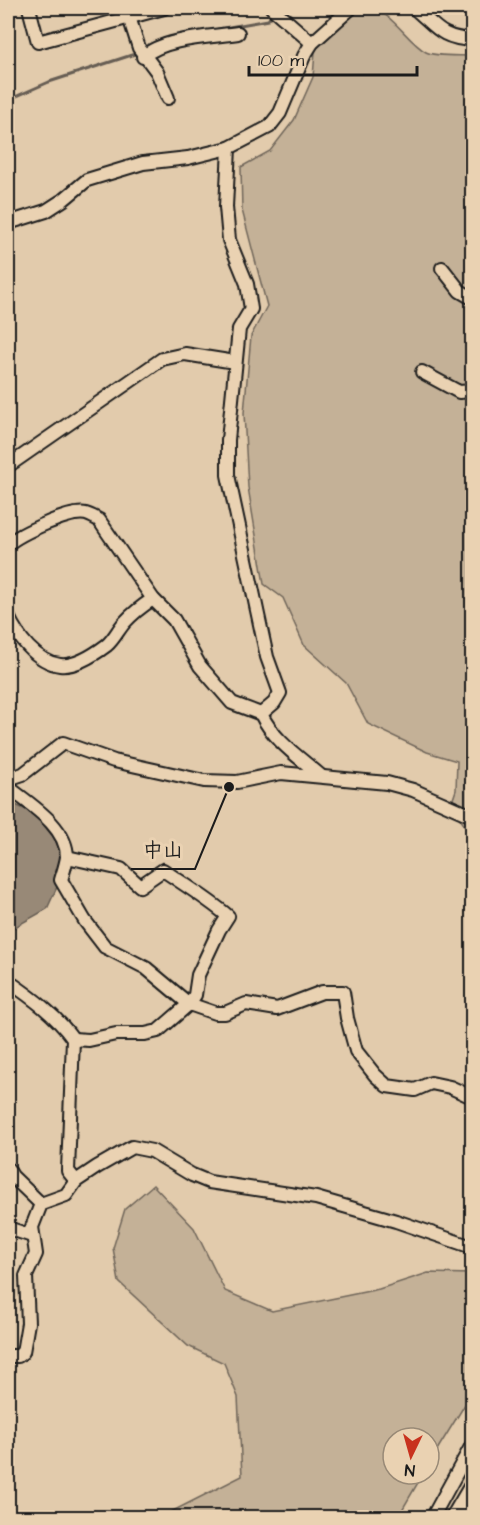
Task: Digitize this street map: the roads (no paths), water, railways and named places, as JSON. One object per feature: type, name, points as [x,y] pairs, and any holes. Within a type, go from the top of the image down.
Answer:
[{"type":"highway","points":[[455,1518],[472,1489]]},
{"type":"street","points":[[29,8],[38,42],[164,8]]},
{"type":"street","points":[[8,223],[46,211],[63,201],[87,180],[143,163],[188,158],[229,148],[268,127],[280,112],[312,43],[351,8]]},
{"type":"street","points":[[414,8],[441,33],[455,39],[472,40]]},
{"type":"street","points":[[278,10],[312,43]]},
{"type":"street","points":[[129,17],[141,53],[157,72],[168,98]]},
{"type":"street","points":[[141,53],[170,44],[238,33]]},
{"type":"street","points":[[229,148],[226,207],[230,240],[247,284],[251,309],[239,329],[228,440],[228,476],[267,657],[280,693],[274,703],[261,714]]},
{"type":"street","points":[[442,268],[460,291],[472,298]]},
{"type":"street","points":[[8,466],[162,359],[185,354],[236,362]]},
{"type":"street","points":[[422,372],[459,392],[472,391]]},
{"type":"street","points":[[8,544],[15,538],[72,514],[86,513],[99,520],[153,599],[174,621],[200,666],[232,703],[261,714],[279,741],[321,776]]},
{"type":"street","points":[[8,616],[22,642],[48,661],[60,665],[72,664],[108,644],[141,606],[153,599]]},
{"type":"street","points":[[8,779],[23,774],[63,743],[114,761],[204,781],[237,782],[281,773],[387,783],[413,790],[472,816]]},
{"type":"street","points":[[8,787],[53,825],[64,842],[67,857],[62,880],[85,921],[105,947],[146,968],[189,1004],[214,1013],[225,1013],[246,1004],[277,1010],[322,992],[344,992],[347,1018],[356,1051],[387,1086],[415,1090],[431,1083],[450,1087],[472,1097]]},
{"type":"street","points":[[67,857],[121,869],[140,886],[163,870],[212,902],[228,916],[198,975],[195,995],[189,1004],[158,1031],[145,1034],[116,1034],[89,1040],[72,1039]]},
{"type":"street","points":[[8,981],[51,1015],[64,1027],[72,1039],[68,1171],[76,1181]]},
{"type":"street","points":[[40,1204],[66,1195],[76,1181],[132,1147],[152,1151],[192,1175],[209,1182],[316,1198],[396,1221],[472,1247]]},
{"type":"street","points":[[9,1175],[40,1204]]},
{"type":"street","points":[[8,1356],[18,1356],[23,1352],[28,1323],[26,1276],[36,1254],[32,1227],[40,1204]]},
{"type":"street","points":[[8,1228],[32,1236]]},
{"type":"street","points":[[432,1518],[472,1445]]},
{"type":"waterway","points":[[218,29],[268,20],[273,13]]},
{"type":"waterway","points":[[144,49],[159,41]]},
{"type":"waterway","points":[[8,100],[49,82],[138,53]]},
{"type":"place","name":"中山","points":[[229,787]]}]
